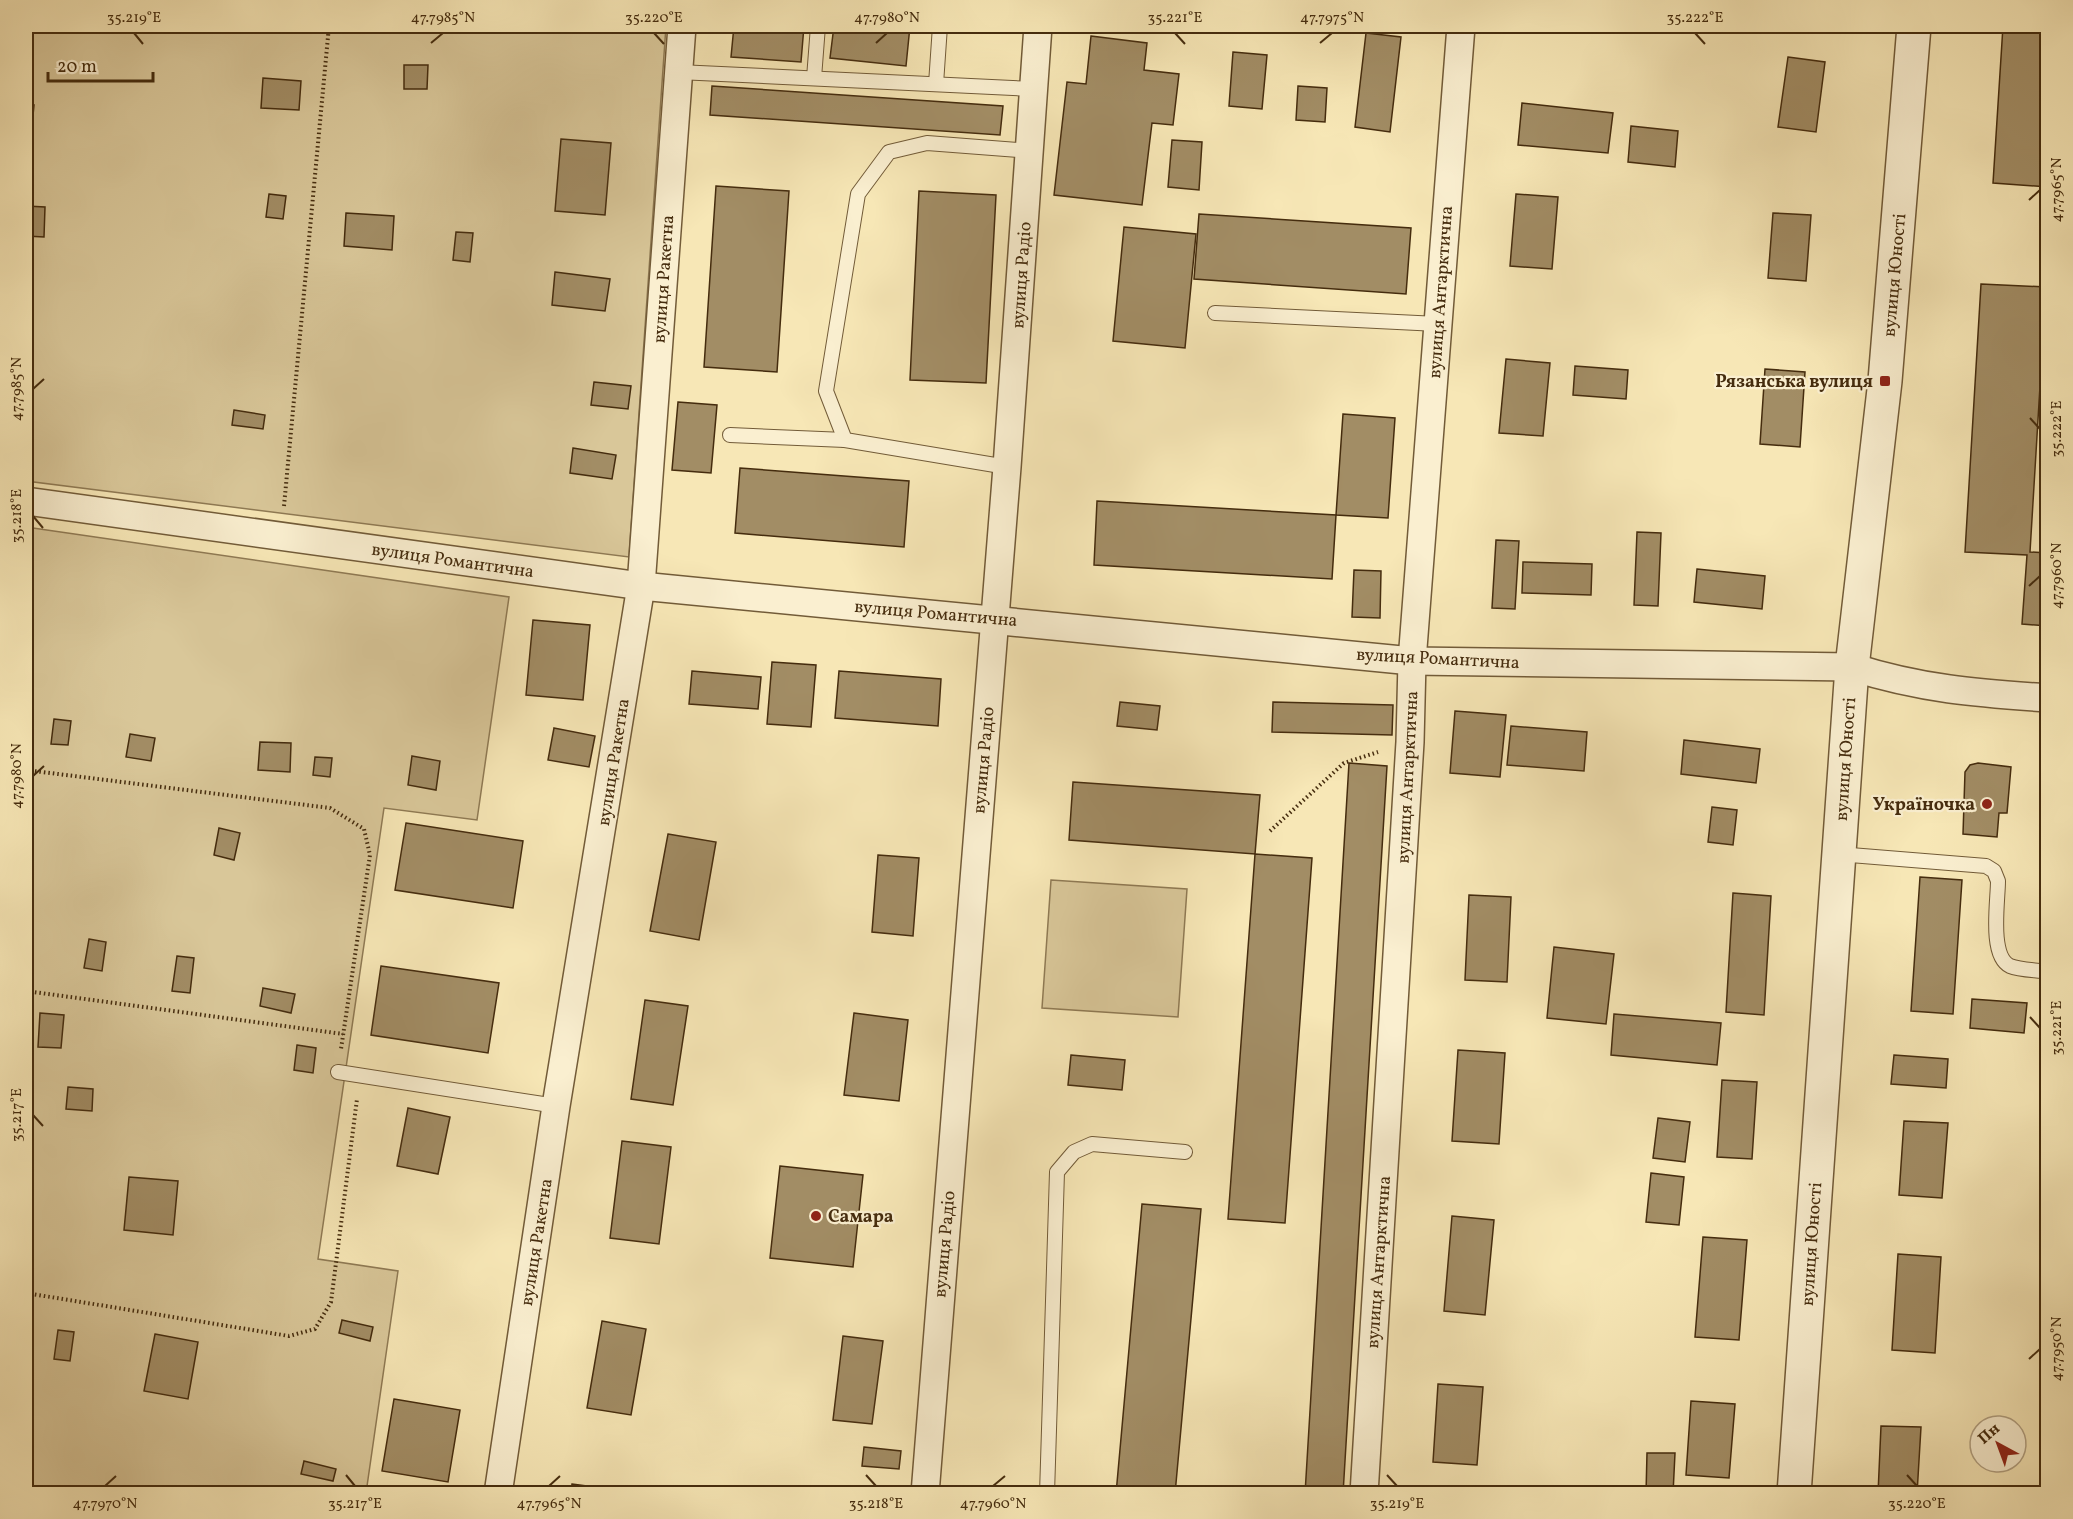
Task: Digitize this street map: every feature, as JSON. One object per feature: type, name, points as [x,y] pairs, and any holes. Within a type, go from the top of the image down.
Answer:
[{"type":"street","name":"вулиця Ракетна","points":[[498,1494],[556,1106],[641,586],[682,26]]},
{"type":"street","name":"вулиця Радіо","points":[[925,1494],[1006,467],[1038,26]]},
{"type":"street","name":"вулиця Антарктична","points":[[1364,1494],[1410,742],[1412,661],[1461,26]]},
{"type":"street","name":"вулиця Юності","points":[[1794,1494],[1852,667],[1885,381],[1914,26]]},
{"type":"street","name":"вулиця Романтична","points":[[26,501],[641,586],[1412,661],[1852,667],[1891,680],[1958,692],[2048,698]]},
{"type":"lane","points":[[814,78],[818,26]]},
{"type":"lane","points":[[936,84],[940,26]]},
{"type":"lane","points":[[678,72],[1034,89]]},
{"type":"lane","points":[[845,440],[826,391],[858,194],[889,152],[927,143],[1030,151]]},
{"type":"lane","points":[[1215,313],[1438,324]]},
{"type":"lane","points":[[730,435],[845,440],[1006,467]]},
{"type":"lane","points":[[1838,854],[1986,866],[1994,871],[1998,881],[1997,948],[2001,959],[2011,966],[2048,972]]},
{"type":"lane","points":[[338,1072],[556,1106]]},
{"type":"lane","points":[[1047,1494],[1057,1172],[1074,1152],[1092,1144],[1185,1152]]},
{"type":"path","points":[[282,536],[329,26]]},
{"type":"path","points":[[1270,831],[1344,763],[1410,742]]},
{"type":"path","points":[[26,770],[330,808],[364,829],[370,855],[338,1072]]},
{"type":"path","points":[[26,991],[343,1034]]},
{"type":"path","points":[[26,1293],[289,1336],[315,1329],[331,1302],[360,1075]]},
{"type":"shaded area","points":[[26,26],[666,26],[629,557],[26,481]]},
{"type":"shaded area","points":[[26,527],[509,597],[477,820],[384,808],[318,1259],[398,1271],[366,1493],[26,1494]]},
{"type":"shaded area","points":[[1051,880],[1187,889],[1178,1017],[1042,1008]]},
{"type":"building","points":[[26,26],[38,26],[38,32],[26,31]]},
{"type":"building","points":[[734,26],[804,26],[801,62],[731,57]]},
{"type":"building","points":[[834,26],[910,26],[906,66],[830,58]]},
{"type":"building","points":[[2003,26],[2048,26],[2048,187],[1993,183]]},
{"type":"building","points":[[1366,33],[1401,37],[1390,132],[1355,127]]},
{"type":"building","points":[[1091,36],[1147,43],[1144,70],[1179,74],[1173,125],[1152,123],[1142,205],[1054,195],[1067,82],[1086,84]]},
{"type":"building","points":[[1233,52],[1267,55],[1262,109],[1229,106]]},
{"type":"building","points":[[1788,57],[1825,62],[1816,132],[1778,127]]},
{"type":"building","points":[[404,65],[428,65],[427,89],[404,89]]},
{"type":"building","points":[[263,78],[301,81],[299,110],[261,108]]},
{"type":"building","points":[[712,86],[1003,106],[1000,135],[710,115]]},
{"type":"building","points":[[1298,86],[1327,88],[1325,122],[1296,120]]},
{"type":"building","points":[[1522,103],[1613,113],[1608,153],[1518,145]]},
{"type":"building","points":[[26,104],[34,105],[32,126],[26,125]]},
{"type":"building","points":[[1631,126],[1678,131],[1675,167],[1628,162]]},
{"type":"building","points":[[561,139],[611,143],[605,215],[555,211]]},
{"type":"building","points":[[1172,140],[1202,142],[1199,190],[1168,187]]},
{"type":"building","points":[[716,186],[789,191],[777,372],[704,367]]},
{"type":"building","points":[[919,191],[996,195],[986,383],[910,380]]},
{"type":"building","points":[[269,194],[286,196],[283,219],[266,217]]},
{"type":"building","points":[[1516,194],[1558,197],[1552,269],[1510,266]]},
{"type":"building","points":[[26,206],[45,207],[44,237],[26,236]]},
{"type":"building","points":[[346,213],[394,216],[392,250],[344,246]]},
{"type":"building","points":[[1773,213],[1811,215],[1806,281],[1768,278]]},
{"type":"building","points":[[1199,214],[1411,228],[1406,294],[1194,279]]},
{"type":"building","points":[[1124,227],[1196,234],[1185,348],[1113,341]]},
{"type":"building","points":[[456,232],[473,233],[470,262],[453,260]]},
{"type":"building","points":[[555,272],[610,279],[605,311],[552,305]]},
{"type":"building","points":[[1981,284],[2046,287],[2030,552],[2048,553],[2048,626],[2022,624],[2027,555],[1965,552]]},
{"type":"building","points":[[1506,359],[1550,363],[1543,436],[1499,433]]},
{"type":"building","points":[[1575,366],[1628,370],[1626,399],[1573,395]]},
{"type":"building","points":[[1765,369],[1805,372],[1800,447],[1760,444]]},
{"type":"building","points":[[594,382],[631,386],[628,409],[591,405]]},
{"type":"building","points":[[678,402],[717,405],[711,473],[672,470]]},
{"type":"building","points":[[234,410],[265,415],[263,429],[232,425]]},
{"type":"building","points":[[1343,414],[1395,418],[1388,518],[1336,515]]},
{"type":"building","points":[[573,448],[616,455],[612,479],[570,473]]},
{"type":"building","points":[[740,468],[909,481],[904,547],[735,533]]},
{"type":"building","points":[[1097,501],[1336,515],[1332,579],[1094,565]]},
{"type":"building","points":[[1637,532],[1661,533],[1658,606],[1634,605]]},
{"type":"building","points":[[1496,540],[1519,541],[1515,609],[1492,608]]},
{"type":"building","points":[[1523,562],[1592,564],[1591,595],[1522,593]]},
{"type":"building","points":[[1697,569],[1765,576],[1762,609],[1694,602]]},
{"type":"building","points":[[1354,570],[1381,571],[1380,618],[1352,617]]},
{"type":"building","points":[[533,620],[590,625],[583,700],[526,695]]},
{"type":"building","points":[[772,662],[816,665],[811,727],[767,724]]},
{"type":"building","points":[[692,671],[761,677],[758,709],[689,704]]},
{"type":"building","points":[[839,671],[941,679],[938,726],[835,718]]},
{"type":"building","points":[[1120,702],[1160,706],[1157,730],[1117,726]]},
{"type":"building","points":[[1273,702],[1393,705],[1392,735],[1272,732]]},
{"type":"building","points":[[1455,711],[1506,715],[1500,777],[1450,773]]},
{"type":"building","points":[[54,719],[71,721],[68,745],[51,744]]},
{"type":"building","points":[[1511,726],[1587,732],[1584,771],[1507,765]]},
{"type":"building","points":[[554,728],[595,736],[589,767],[548,760]]},
{"type":"building","points":[[130,734],[155,738],[151,761],[126,757]]},
{"type":"building","points":[[1684,740],[1760,749],[1756,783],[1681,774]]},
{"type":"building","points":[[260,742],[291,743],[290,772],[258,770]]},
{"type":"building","points":[[412,756],[440,761],[436,790],[408,785]]},
{"type":"building","points":[[315,757],[332,758],[330,777],[313,775]]},
{"type":"building","points":[[1349,763],[1387,766],[1343,1494],[1305,1494]]},
{"type":"building","name":"Україночка","points":[[1978,763],[2011,767],[2007,813],[1999,813],[1997,837],[1963,834],[1965,772],[1970,765]]},
{"type":"building","points":[[1073,782],[1260,795],[1255,854],[1069,840]]},
{"type":"building","points":[[1712,807],[1737,810],[1733,845],[1708,842]]},
{"type":"building","points":[[406,823],[523,841],[513,908],[395,890]]},
{"type":"building","points":[[219,828],[240,833],[234,860],[214,855]]},
{"type":"building","points":[[668,834],[716,842],[699,940],[650,931]]},
{"type":"building","points":[[1255,854],[1312,858],[1285,1223],[1228,1219]]},
{"type":"building","points":[[878,855],[919,858],[913,936],[872,932]]},
{"type":"building","points":[[1920,877],[1962,880],[1953,1014],[1911,1011]]},
{"type":"building","points":[[1733,893],[1771,896],[1764,1015],[1726,1012]]},
{"type":"building","points":[[1469,895],[1511,897],[1507,982],[1465,980]]},
{"type":"building","points":[[89,939],[106,942],[102,971],[84,968]]},
{"type":"building","points":[[1554,947],[1614,954],[1606,1024],[1547,1018]]},
{"type":"building","points":[[177,956],[194,958],[190,993],[172,991]]},
{"type":"building","points":[[381,966],[499,983],[488,1053],[371,1035]]},
{"type":"building","points":[[263,988],[295,994],[291,1013],[260,1006]]},
{"type":"building","points":[[1972,999],[2027,1003],[2024,1033],[1970,1028]]},
{"type":"building","points":[[645,1000],[688,1006],[673,1105],[631,1099]]},
{"type":"building","points":[[40,1013],[64,1015],[61,1048],[38,1047]]},
{"type":"building","points":[[854,1013],[908,1020],[899,1101],[844,1095]]},
{"type":"building","points":[[1614,1014],[1721,1023],[1717,1065],[1611,1055]]},
{"type":"building","points":[[297,1045],[316,1048],[313,1073],[294,1070]]},
{"type":"building","points":[[1458,1050],[1505,1053],[1499,1144],[1452,1141]]},
{"type":"building","points":[[1071,1055],[1125,1060],[1122,1090],[1068,1085]]},
{"type":"building","points":[[1894,1055],[1948,1059],[1946,1088],[1891,1084]]},
{"type":"building","points":[[1722,1080],[1757,1082],[1752,1159],[1717,1157]]},
{"type":"building","points":[[68,1087],[93,1089],[92,1111],[66,1109]]},
{"type":"building","points":[[408,1108],[450,1117],[438,1174],[397,1166]]},
{"type":"building","points":[[1658,1118],[1690,1122],[1685,1162],[1653,1158]]},
{"type":"building","points":[[1904,1121],[1948,1123],[1942,1198],[1899,1195]]},
{"type":"building","points":[[622,1141],[671,1147],[659,1244],[610,1238]]},
{"type":"building","name":"Самара","points":[[780,1166],[863,1175],[853,1267],[770,1258]]},
{"type":"building","points":[[1651,1173],[1684,1177],[1679,1225],[1646,1222]]},
{"type":"building","points":[[129,1177],[178,1181],[173,1235],[124,1230]]},
{"type":"building","points":[[1142,1204],[1201,1209],[1175,1494],[1116,1494]]},
{"type":"building","points":[[1452,1216],[1494,1220],[1485,1315],[1444,1311]]},
{"type":"building","points":[[1703,1237],[1747,1240],[1739,1340],[1695,1337]]},
{"type":"building","points":[[1898,1254],[1941,1257],[1935,1353],[1892,1350]]},
{"type":"building","points":[[342,1320],[373,1327],[370,1341],[339,1333]]},
{"type":"building","points":[[602,1321],[646,1329],[631,1415],[587,1408]]},
{"type":"building","points":[[58,1330],[74,1332],[70,1361],[54,1359]]},
{"type":"building","points":[[155,1334],[198,1342],[188,1399],[144,1391]]},
{"type":"building","points":[[843,1336],[883,1341],[872,1424],[833,1420]]},
{"type":"building","points":[[1438,1384],[1483,1387],[1477,1465],[1433,1462]]},
{"type":"building","points":[[394,1399],[460,1410],[448,1482],[382,1471]]},
{"type":"building","points":[[1691,1401],[1735,1404],[1729,1478],[1686,1475]]},
{"type":"building","points":[[1881,1426],[1921,1427],[1917,1494],[1878,1494]]},
{"type":"building","points":[[864,1447],[901,1451],[899,1469],[862,1466]]},
{"type":"building","points":[[1647,1453],[1675,1453],[1673,1494],[1646,1494]]},
{"type":"building","points":[[304,1461],[336,1469],[333,1481],[301,1474]]},
{"type":"building","points":[[572,1484],[616,1490],[615,1494],[571,1494]]},
{"type":"place","name":"Рязанська вулиця","points":[[1885,381]]},
{"type":"place","name":"Україночка","points":[[1987,804]]},
{"type":"place","name":"Самара","points":[[816,1216]]}]
